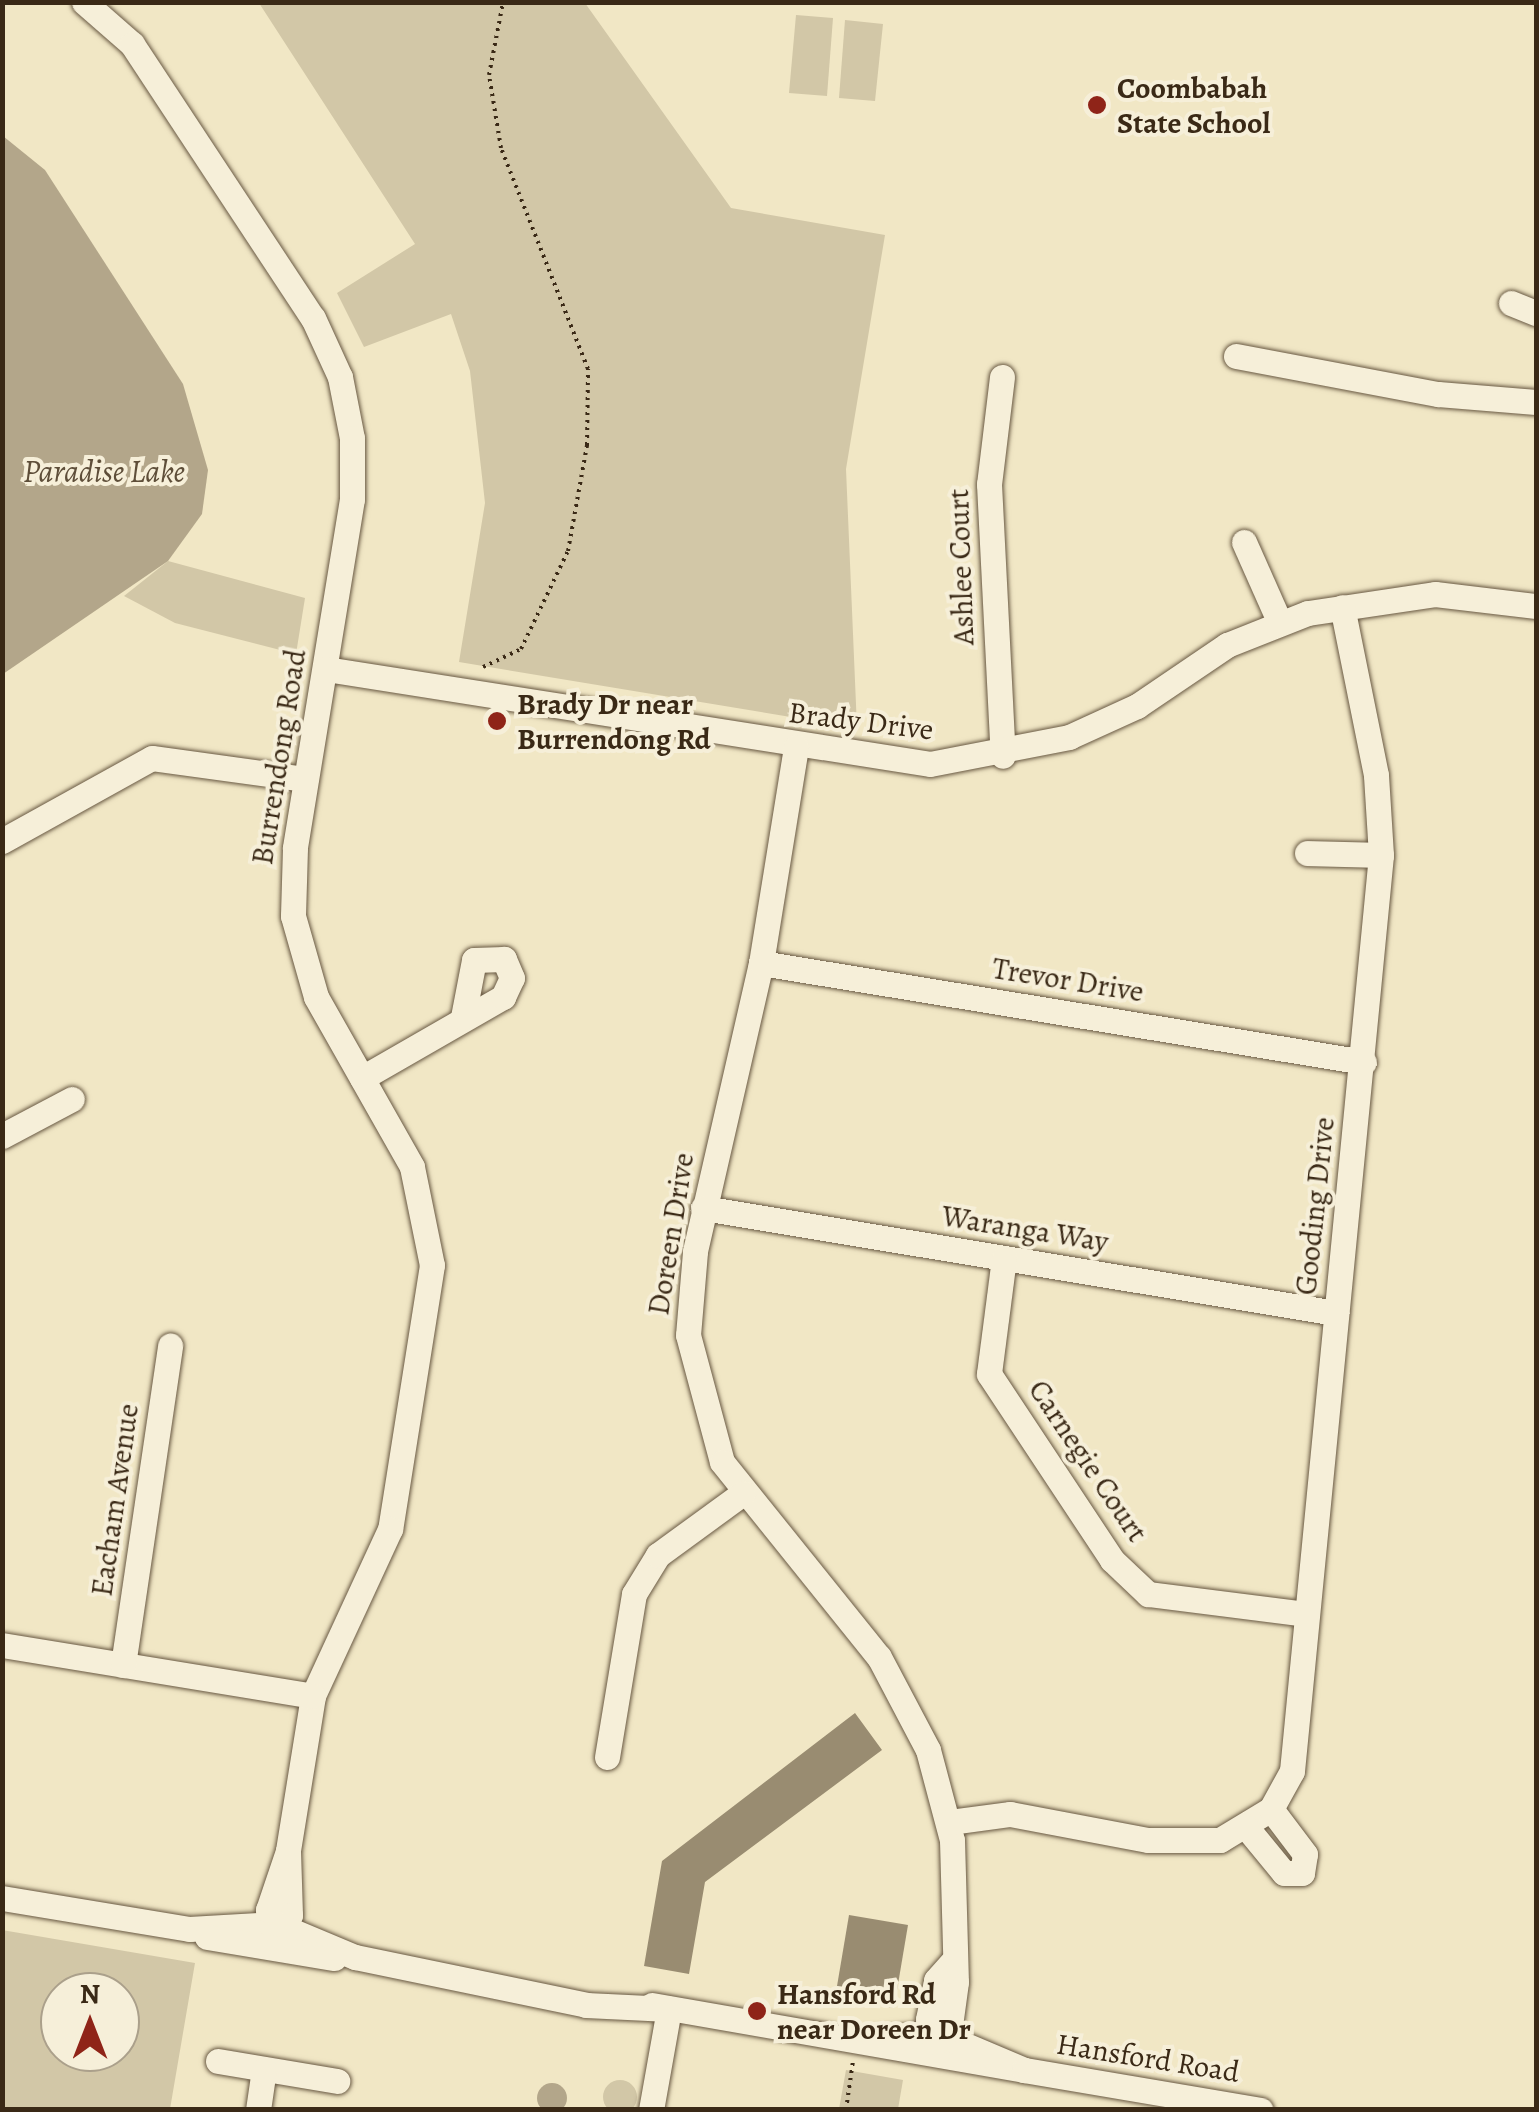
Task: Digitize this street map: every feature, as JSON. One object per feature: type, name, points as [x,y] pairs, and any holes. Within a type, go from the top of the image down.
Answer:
[{"type":"street","name":"Burrendong Road","points":[[84,2],[132,44],[313,318],[340,377],[352,499],[291,890],[297,945],[420,1189],[430,1286],[390,1529],[313,1696],[288,1851],[268,1910],[274,1933]]},
{"type":"street","points":[[1512,303],[1536,313]]},
{"type":"street","points":[[1236,356],[1438,394],[1536,402]]},
{"type":"street","name":"Ashlee Court","points":[[1002,377],[989,484],[1003,756]]},
{"type":"street","points":[[1244,542],[1279,621]]},
{"type":"street","name":"Brady Drive","points":[[326,669],[907,764],[1003,756],[1106,722],[1279,621],[1342,607],[1436,594],[1536,606]]},
{"type":"street","name":"Gooding Drive","points":[[950,1822],[1010,1814],[1186,1843],[1247,1828],[1271,1808],[1299,1746],[1307,1614],[1382,855],[1376,775],[1342,607]]},
{"type":"street","name":"Doreen Drive","points":[[796,747],[761,963],[704,1208],[688,1335],[698,1394],[743,1494],[879,1657],[928,1750],[950,1822],[952,1962],[933,1994],[928,2020],[935,2043]]},
{"type":"street","points":[[2,841],[116,770],[152,758],[306,779]]},
{"type":"street","points":[[1307,854],[1382,855]]},
{"type":"street","name":"Trevor Drive","points":[[761,963],[1364,1062]]},
{"type":"street","points":[[362,1078],[464,1017]]},
{"type":"street","points":[[2,1136],[72,1099]]},
{"type":"street","name":"Waranga Way","points":[[704,1208],[1336,1313]]},
{"type":"street","name":"Carnegie Court","points":[[1004,1258],[989,1374],[1112,1560],[1148,1594],[1307,1614]]},
{"type":"street","name":"Eacham Avenue","points":[[123,1665],[170,1345]]},
{"type":"street","points":[[607,1757],[634,1594],[658,1555],[743,1494]]},
{"type":"street","points":[[2,1645],[313,1696]]},
{"type":"street","points":[[1247,1828],[1284,1873],[1302,1873],[1305,1854],[1271,1808]]},
{"type":"street","name":"Hansford Road","points":[[2,1898],[189,1930],[274,1933],[355,1957],[483,1979],[586,2004],[668,2010],[856,2042],[935,2043],[1024,2070],[1214,2106],[1261,2110]]},
{"type":"street","points":[[651,2110],[668,2010]]},
{"type":"street","points":[[218,2060],[337,2081]]},
{"type":"street","points":[[258,2110],[264,2068]]},
{"type":"path","points":[[484,666],[520,648],[568,551],[586,446],[588,368],[501,148],[489,76],[502,2]]},
{"type":"path","points":[[846,2110],[856,2042]]},
{"type":"shaded area","points":[[259,3],[585,3],[731,208],[885,235],[846,469],[857,728],[459,662],[485,503],[470,371],[451,314],[364,347],[337,293],[415,244]]},
{"type":"shaded area","points":[[796,15],[833,18],[827,96],[789,93]]},
{"type":"shaded area","points":[[845,20],[883,24],[875,101],[839,98]]},
{"type":"shaded area","points":[[168,561],[305,598],[296,654],[175,623],[124,596]]},
{"type":"shaded area","points":[[2,1930],[195,1963],[170,2109],[3,2109]]},
{"type":"shaded area","points":[[846,2070],[903,2080],[898,2109],[839,2109]]},
{"type":"shaded area","points":[[620,2080],[632,2085],[637,2097],[632,2109],[620,2114],[608,2109],[603,2097],[608,2085]]},
{"type":"water","name":"Paradise Lake","points":[[3,136],[45,170],[183,384],[208,470],[202,514],[168,561],[3,674]]},
{"type":"water","points":[[552,2083],[566,2092],[567,2098],[558,2112],[552,2113],[538,2104],[537,2098],[546,2084]]},
{"type":"building","points":[[855,1713],[882,1750],[705,1882],[689,1974],[644,1966],[662,1861]]},
{"type":"building","points":[[849,1915],[908,1925],[894,2008],[835,1998]]},
{"type":"place","name":"Coombabah State School","points":[[1097,105]]},
{"type":"place","name":"Brady Dr near Burrendong Rd","points":[[497,721]]},
{"type":"place","name":"Hansford Rd near Doreen Dr","points":[[757,2011]]}]
